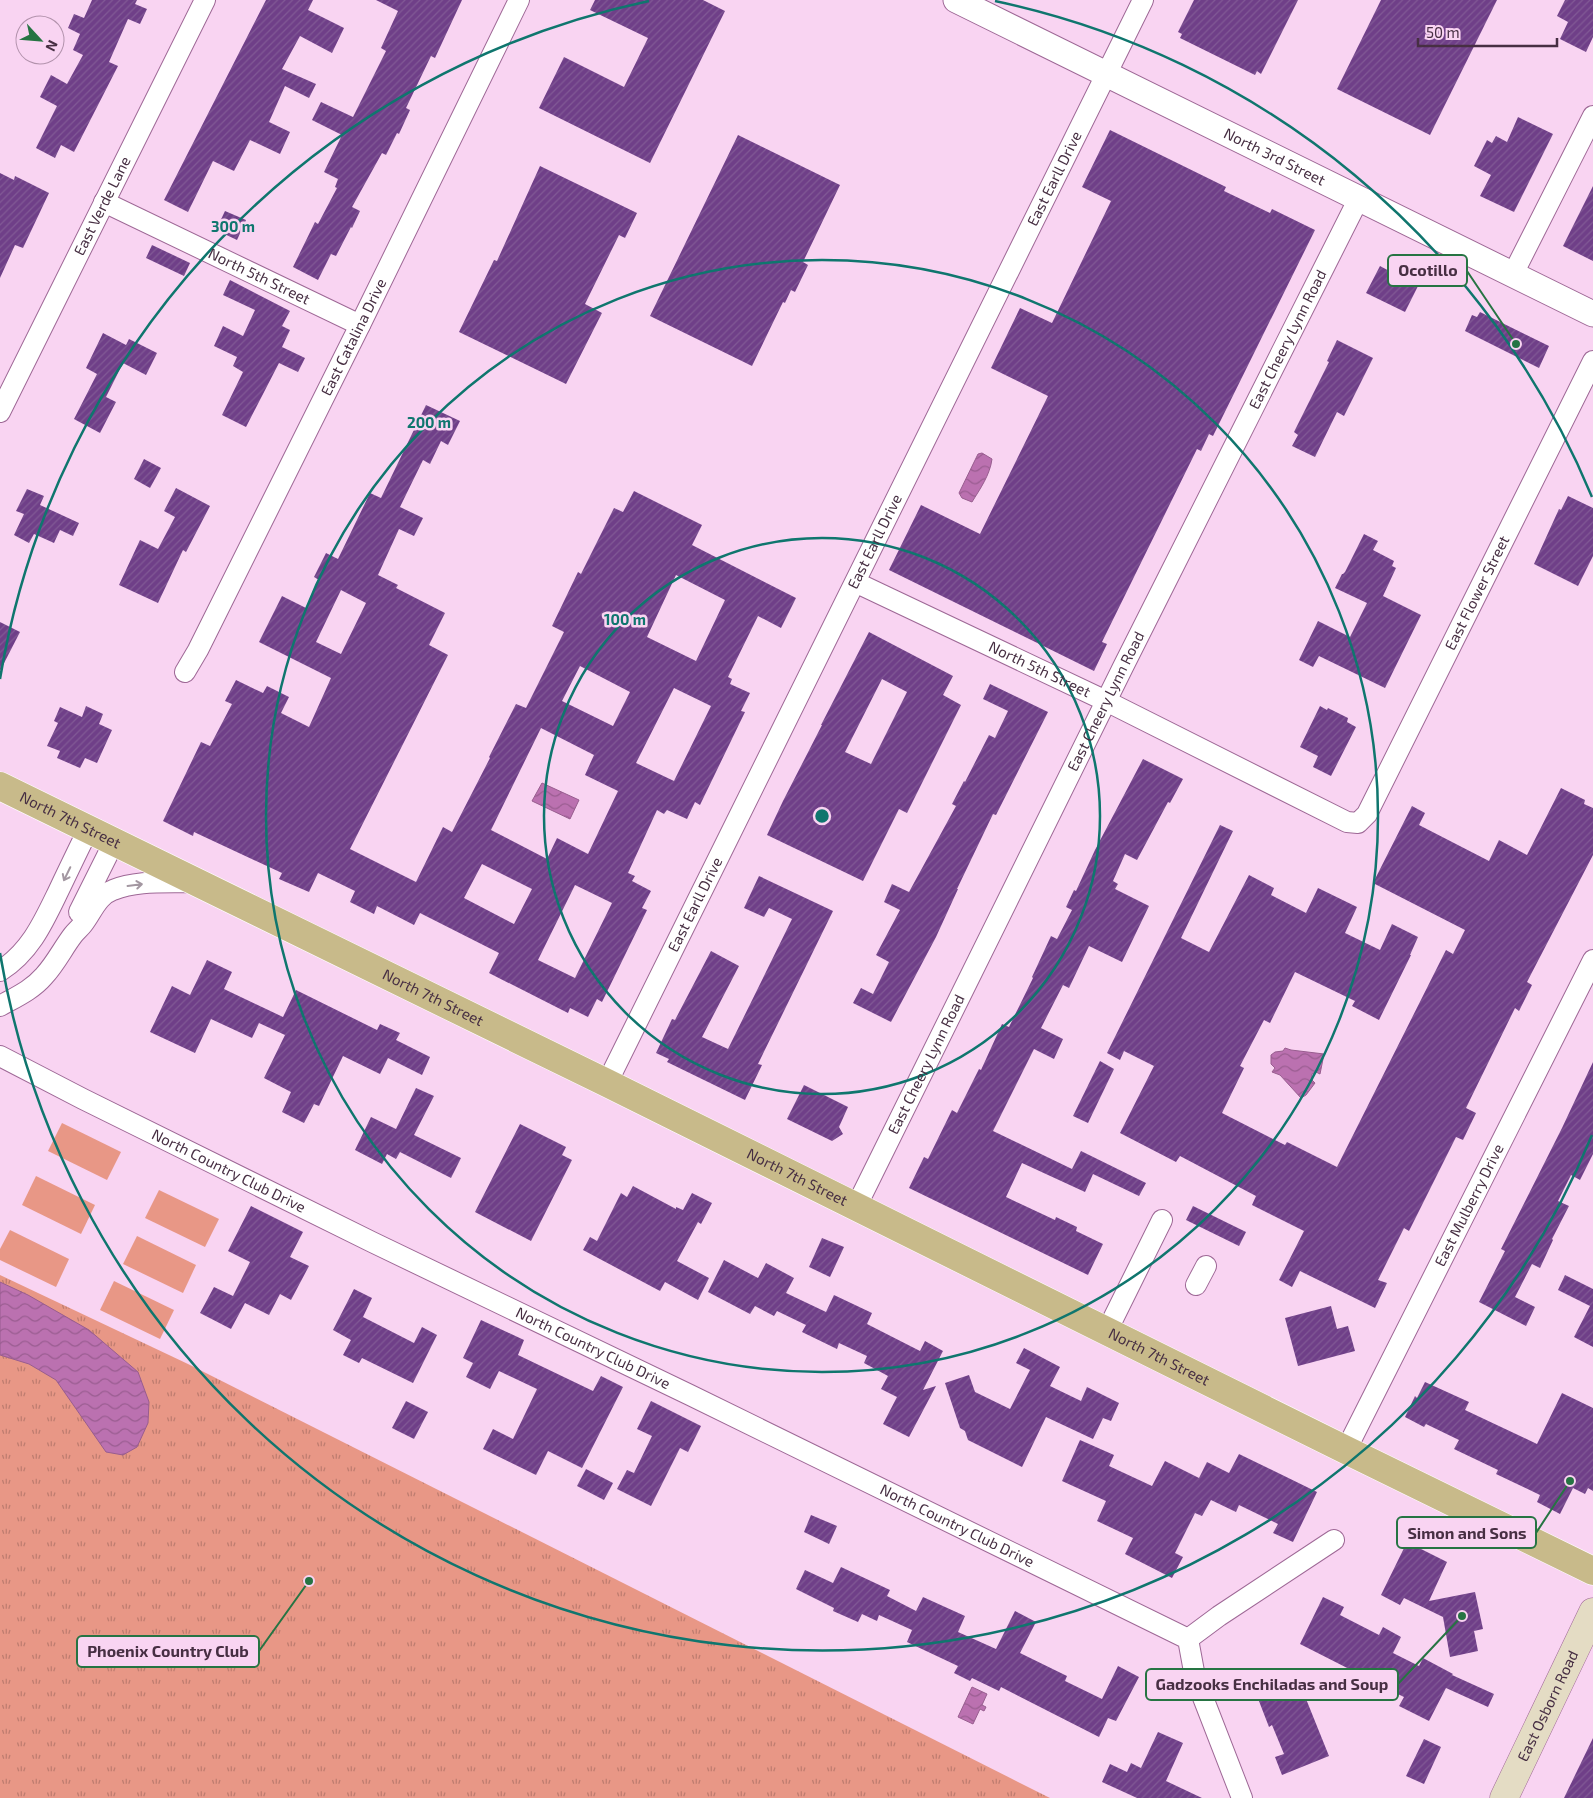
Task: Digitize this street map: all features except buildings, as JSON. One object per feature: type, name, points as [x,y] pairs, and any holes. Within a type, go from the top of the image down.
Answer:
[{"type":"main road","name":"North 7th Street","points":[[0,786],[608,1083],[1593,1571]]},
{"type":"main road","name":"East Osborn Road","points":[[1504,1798],[1593,1612]]},
{"type":"street","name":"East Verde Lane","points":[[0,412],[205,0]]},
{"type":"street","name":"East Catalina Drive","points":[[185,672],[203,641],[519,0]]},
{"type":"street","name":"North 3rd Street","points":[[956,0],[1593,314]]},
{"type":"street","name":"East Earll Drive","points":[[608,1083],[1143,0]]},
{"type":"street","points":[[1513,274],[1593,116]]},
{"type":"street","name":"East Cheery Lynn Road","points":[[856,1207],[1106,701],[1359,198]]},
{"type":"street","name":"North 5th Street","points":[[104,202],[360,325]]},
{"type":"street","name":"East Flower Street","points":[[1358,823],[1367,814],[1593,361]]},
{"type":"street","name":"North 5th Street","points":[[856,582],[1106,701],[1347,822],[1358,823]]},
{"type":"street","points":[[0,971],[30,945],[42,926],[88,830]]},
{"type":"street","points":[[73,935],[77,917],[114,842]]},
{"type":"street","points":[[0,1006],[28,991],[40,980],[84,923],[96,903],[105,894],[137,885],[195,882]]},
{"type":"street","points":[[18,957],[40,980]]},
{"type":"street","name":"East Mulberry Drive","points":[[1346,1450],[1593,960]]},
{"type":"street","name":"North Country Club Drive","points":[[0,1056],[381,1246],[1188,1639]]},
{"type":"street","points":[[1107,1331],[1162,1220]]},
{"type":"street","points":[[1196,1285],[1206,1266]]},
{"type":"street","points":[[1242,1798],[1195,1677],[1188,1639],[1218,1616],[1334,1540]]},
{"type":"green space","points":[[62,1123],[121,1152],[107,1180],[48,1151]]},
{"type":"green space","points":[[36,1176],[95,1205],[81,1234],[22,1205]]},
{"type":"green space","points":[[159,1190],[219,1219],[205,1247],[145,1218]]},
{"type":"green space","points":[[10,1230],[69,1259],[56,1287],[0,1260],[0,1249]]},
{"type":"green space","points":[[137,1236],[196,1265],[183,1293],[123,1264]]},
{"type":"green space","points":[[0,1275],[188,1364],[1050,1798],[0,1798]]},
{"type":"green space","points":[[114,1281],[174,1310],[160,1339],[100,1310]]},
{"type":"water","points":[[982,453],[992,459],[991,465],[984,482],[972,502],[962,498],[959,493],[978,454]]},
{"type":"water","points":[[542,783],[579,800],[570,819],[532,801]]},
{"type":"water","points":[[1285,1048],[1324,1054],[1320,1074],[1316,1072],[1312,1074],[1312,1080],[1315,1083],[1306,1095],[1301,1098],[1280,1075],[1272,1072],[1275,1068],[1271,1064],[1271,1055],[1275,1052],[1283,1051]]},
{"type":"water","points":[[0,1282],[28,1295],[89,1330],[138,1372],[149,1402],[148,1423],[137,1447],[123,1455],[106,1452],[56,1380],[29,1364],[0,1355]]},
{"type":"water","points":[[972,1687],[987,1694],[982,1705],[986,1707],[984,1711],[980,1709],[973,1724],[958,1717]]},
{"type":"place","name":"Ocotillo","points":[[1516,344]]},
{"type":"place","name":"Simon and Sons","points":[[1570,1481]]},
{"type":"place","name":"Phoenix Country Club","points":[[309,1581]]},
{"type":"place","name":"Gadzooks Enchiladas and Soup","points":[[1462,1616]]}]
